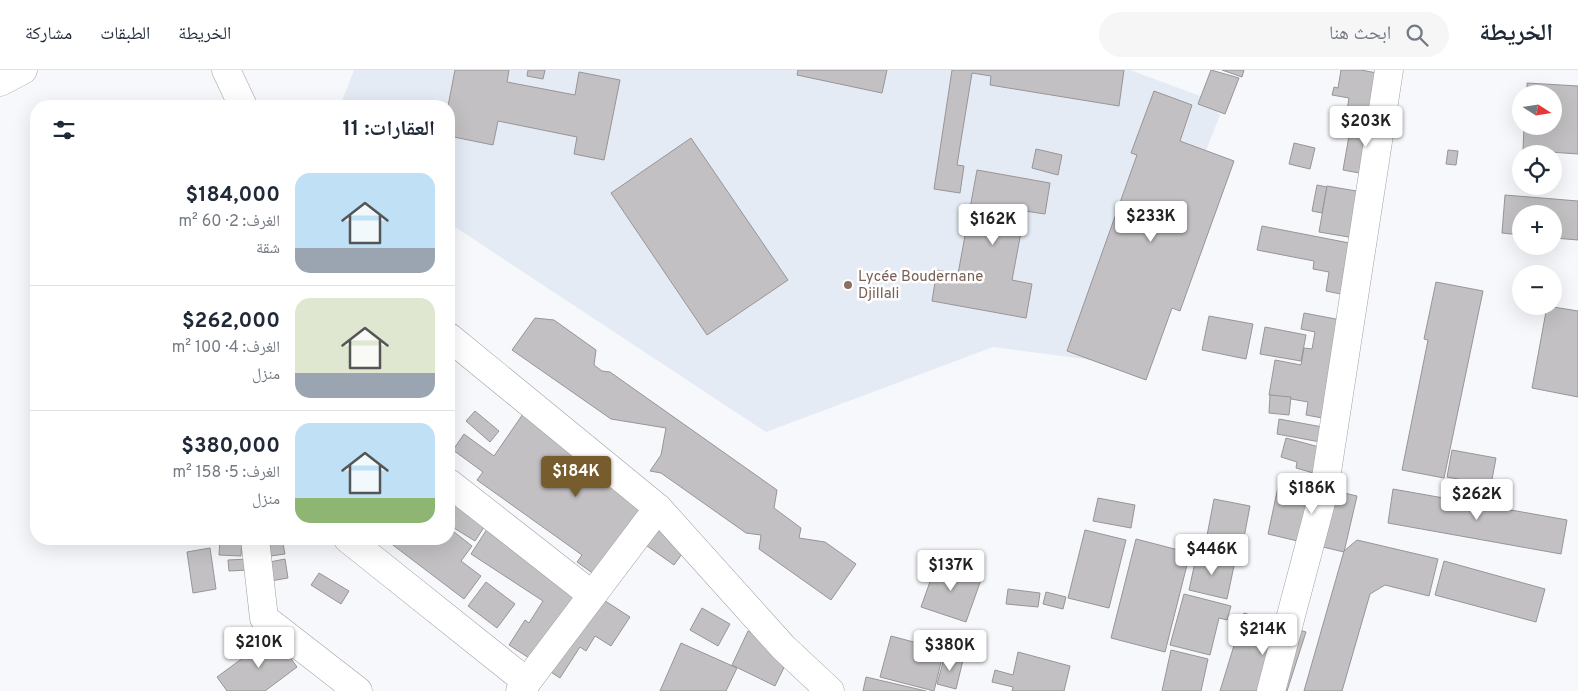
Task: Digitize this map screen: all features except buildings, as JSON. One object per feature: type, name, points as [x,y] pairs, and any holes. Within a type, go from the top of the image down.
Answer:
[{"type":"street","points":[[0,82],[23,70]]},
{"type":"street","points":[[226,70],[240,100]]},
{"type":"street","points":[[1271,691],[1324,491],[1389,70]]},
{"type":"street","points":[[455,342],[658,508],[782,647],[830,691]]},
{"type":"street","points":[[455,488],[592,595]]},
{"type":"street","points":[[355,545],[523,686],[658,508]]},
{"type":"street","points":[[257,545],[264,618],[358,691]]},
{"type":"shaded area","name":"Lycée Boudernane Djillali","points":[[354,70],[1130,70],[1203,97],[1220,115],[1122,364],[993,347],[766,432],[455,227],[455,100],[342,100]]},
{"type":"place","name":"Lycée Boudernane Djillali","points":[[848,285]]}]
